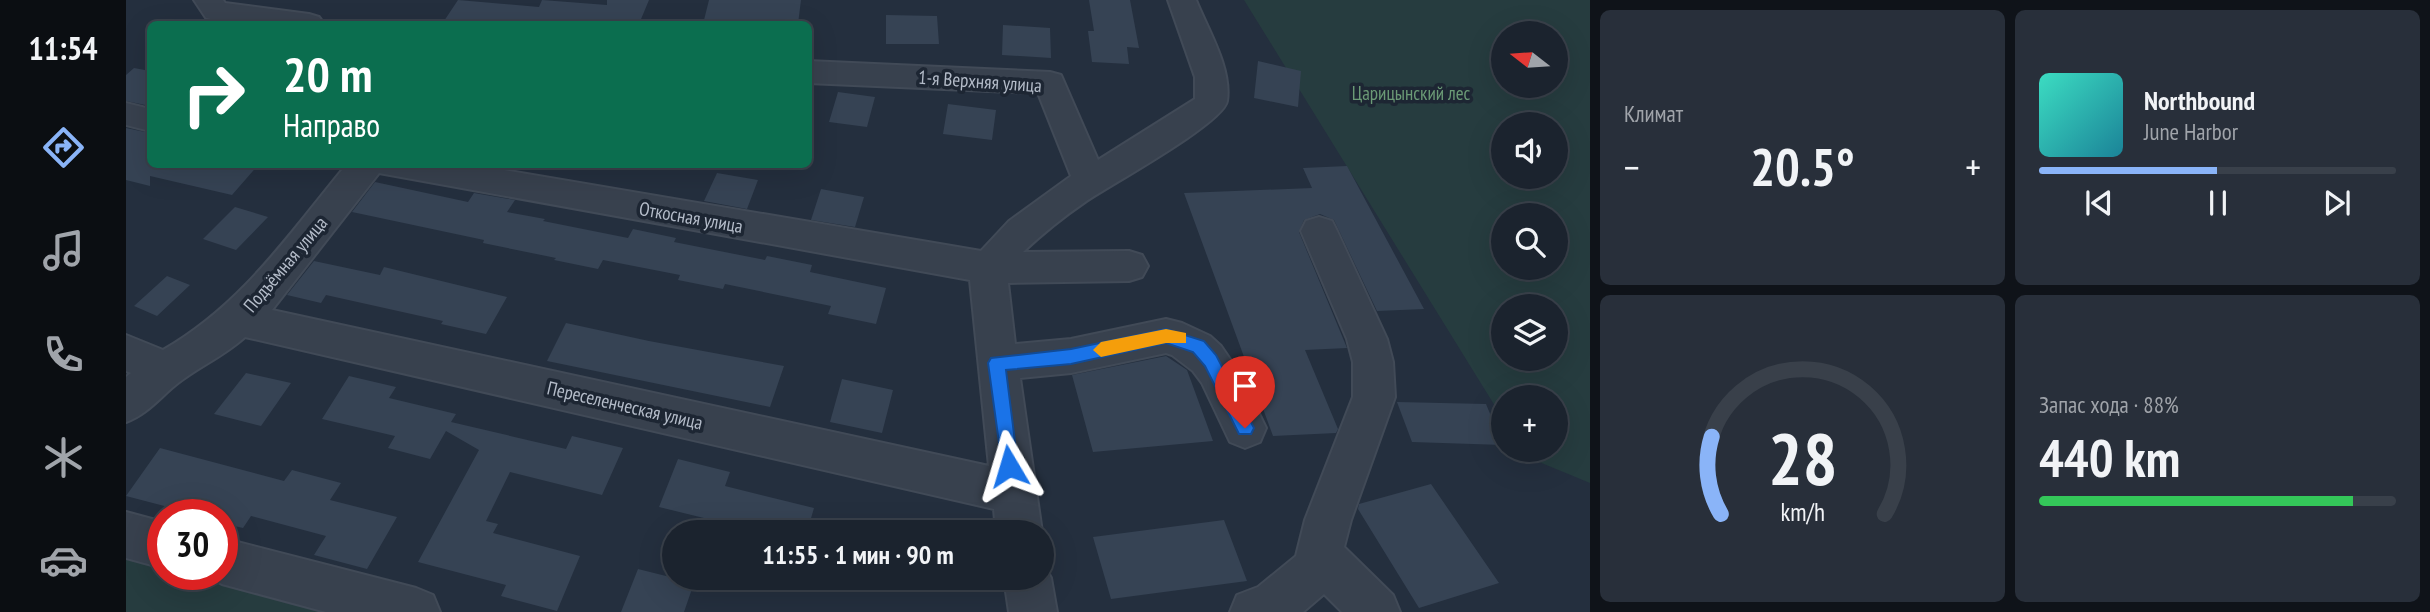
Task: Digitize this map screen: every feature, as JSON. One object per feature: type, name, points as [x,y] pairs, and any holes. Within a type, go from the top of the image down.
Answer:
[{"type":"street","points":[[208,0],[216,11],[288,21]]},
{"type":"street","points":[[1017,520],[989,294],[990,268],[1010,242],[1050,206],[1089,179],[1190,121],[1211,103],[1212,77],[1182,0]]},
{"type":"street","name":"1-я Верхняя улица","points":[[812,72],[1050,83],[1089,179]]},
{"type":"street","points":[[126,114],[147,119]]},
{"type":"street","name":"Подъёмная улица","points":[[126,403],[164,370],[212,342],[251,308],[364,168]]},
{"type":"street","name":"Откосная улица","points":[[414,168],[990,268],[1129,266]]},
{"type":"street","points":[[1254,612],[1268,610],[1316,570],[1337,495],[1374,397],[1373,362],[1367,339],[1319,231]]},
{"type":"street","name":"Переселенческая улица","points":[[238,319],[1012,492]]},
{"type":"street","points":[[997,363],[1071,356],[1166,336],[1180,338],[1198,346],[1210,360],[1245,428]]},
{"type":"street","points":[[126,352],[164,370]]},
{"type":"street","points":[[126,535],[147,541]]},
{"type":"street","points":[[1320,556],[1376,612]]},
{"type":"street","points":[[238,565],[416,612]]},
{"type":"street","points":[[1029,590],[1033,612]]},
{"type":"green space","name":"Царицынский лес","points":[[1244,0],[1590,0],[1590,483],[1539,462],[1568,462],[1568,385],[1491,385],[1491,400]]},
{"type":"green space","points":[[126,534],[147,536],[147,590],[238,590],[238,557],[443,612],[126,612]]},
{"type":"building","points":[[458,0],[539,7],[542,0],[607,5],[607,0],[649,0],[640,21],[444,21]]},
{"type":"building","points":[[709,0],[801,0],[798,21],[704,21]]},
{"type":"building","points":[[1089,0],[1130,0],[1139,48],[1127,47],[1129,64],[1092,62],[1088,31],[1094,31]]},
{"type":"building","points":[[886,15],[937,16],[939,44],[886,44]]},
{"type":"building","points":[[1003,25],[1050,28],[1051,58],[1002,55]]},
{"type":"building","points":[[1258,61],[1301,71],[1298,107],[1254,98]]},
{"type":"building","points":[[134,68],[147,70],[147,105],[126,101],[126,75]]},
{"type":"building","points":[[838,92],[875,97],[867,127],[829,122]]},
{"type":"building","points":[[948,104],[996,110],[992,140],[943,134]]},
{"type":"building","points":[[126,128],[147,132],[147,168],[256,168],[232,195],[150,176],[150,186],[126,180]]},
{"type":"building","points":[[1347,166],[1424,309],[1377,311],[1334,220],[1320,214],[1304,220],[1299,232],[1347,348],[1305,350],[1338,429],[1336,433],[1273,436],[1184,193],[1312,188],[1303,168]]},
{"type":"building","points":[[717,173],[758,180],[747,209],[704,201]]},
{"type":"building","points":[[375,182],[468,202],[474,193],[515,200],[507,212],[628,238],[633,229],[676,238],[674,242],[765,260],[767,256],[812,265],[810,272],[886,288],[876,324],[828,314],[831,306],[725,284],[723,289],[678,280],[680,275],[603,260],[598,269],[554,260],[556,258],[483,243],[484,240],[352,212]]},
{"type":"building","points":[[821,189],[864,197],[855,227],[811,220]]},
{"type":"building","points":[[235,207],[268,217],[236,250],[203,239]]},
{"type":"building","points":[[314,261],[380,275],[384,267],[507,297],[486,334],[441,324],[443,321],[326,295],[321,303],[287,295]]},
{"type":"building","points":[[167,276],[190,285],[157,316],[134,306]]},
{"type":"building","points":[[566,323],[784,366],[770,407],[547,361]]},
{"type":"building","points":[[1166,356],[1187,370],[1213,441],[1093,452],[1072,375]]},
{"type":"building","points":[[246,373],[291,383],[261,426],[214,414]]},
{"type":"building","points":[[349,376],[396,387],[389,398],[456,414],[451,422],[566,449],[572,436],[623,448],[602,495],[510,472],[486,521],[498,524],[493,533],[580,556],[557,611],[501,596],[506,585],[418,562],[479,450],[446,431],[430,459],[388,448],[395,436],[322,419]]},
{"type":"building","points":[[842,379],[893,390],[882,433],[830,422]]},
{"type":"building","points":[[1397,402],[1486,404],[1491,416],[1491,445],[1412,442]]},
{"type":"building","points":[[160,448],[284,481],[292,470],[341,483],[330,500],[397,517],[367,569],[314,555],[326,536],[251,516],[243,528],[238,527],[238,499],[147,499],[147,501],[126,496]]},
{"type":"building","points":[[678,459],[730,472],[725,486],[814,508],[810,520],[712,520],[659,507]]},
{"type":"building","points":[[1431,484],[1499,583],[1419,608],[1358,509],[1359,504]]},
{"type":"building","points":[[1224,520],[1247,581],[1111,599],[1093,537]]},
{"type":"building","points":[[638,569],[662,575],[662,590],[692,590],[684,612],[621,612]]},
{"type":"slow traffic","points":[[1101,350],[1166,336],[1181,338]]},
{"type":"route","points":[[1009,466],[997,363],[1071,356],[1166,336],[1180,338],[1198,346],[1210,360],[1245,428]]}]
